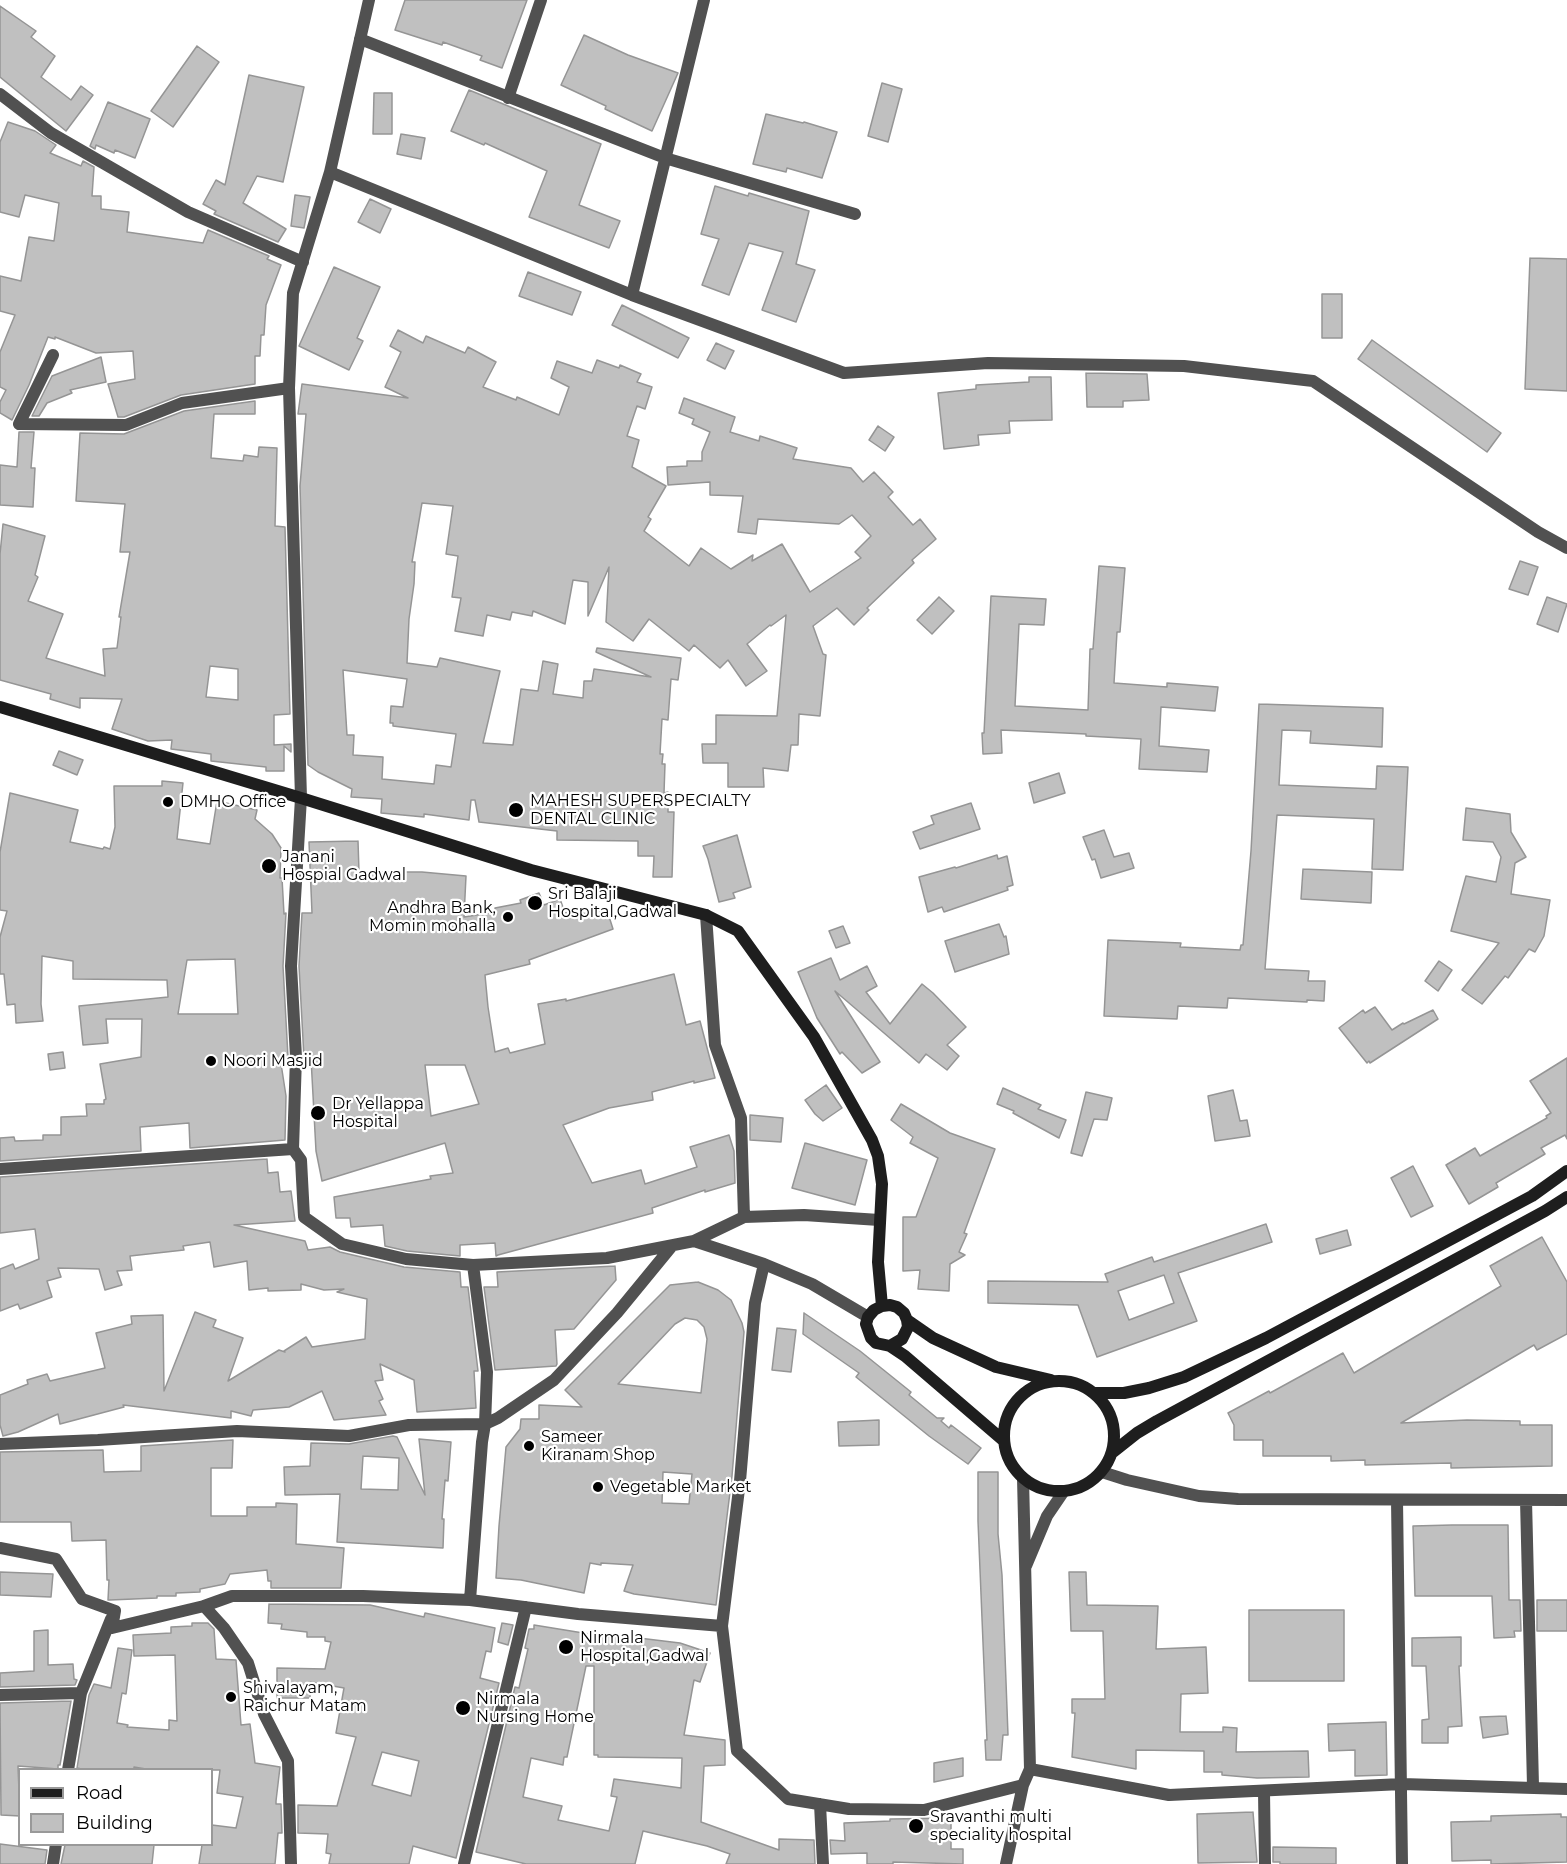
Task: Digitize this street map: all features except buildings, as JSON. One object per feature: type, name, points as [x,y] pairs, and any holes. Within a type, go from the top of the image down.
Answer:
[{"type":"main road","points":[[0,706],[531,870],[706,915],[738,931],[814,1037],[872,1140],[878,1156],[882,1184],[879,1220],[882,1305]]},
{"type":"main road","points":[[1095,1393],[1124,1393],[1184,1377],[1266,1338],[1521,1201],[1567,1171]]},
{"type":"main road","points":[[1054,1380],[1033,1387],[1016,1400],[1006,1420],[1004,1441],[1010,1462],[1023,1478],[1042,1489],[1064,1491],[1085,1485],[1102,1472],[1113,1452],[1157,1421],[1567,1197]]},
{"type":"main road","points":[[890,1346],[902,1339],[908,1326],[907,1320],[904,1313],[897,1307],[882,1305],[868,1317],[866,1324],[871,1338],[876,1343],[890,1346],[905,1356],[1004,1441]]},
{"type":"main road","points":[[907,1320],[933,1338],[996,1367],[1054,1380],[1076,1382],[1095,1393],[1109,1410],[1115,1431],[1113,1452]]},
{"type":"street","points":[[369,0],[330,172],[293,293],[289,388],[301,798],[291,966],[296,1058],[293,1149],[301,1160],[304,1217],[342,1244],[406,1259],[473,1265],[607,1258],[694,1241],[744,1217],[804,1215],[879,1220]]},
{"type":"street","points":[[508,98],[542,0]]},
{"type":"street","points":[[632,296],[704,0]]},
{"type":"street","points":[[360,39],[665,158],[855,214]]},
{"type":"street","points":[[0,94],[51,133],[188,212],[303,262]]},
{"type":"street","points":[[330,172],[632,296],[844,374],[988,363],[1184,366],[1313,381],[1538,532],[1567,548]]},
{"type":"street","points":[[53,355],[19,424],[126,425],[182,403],[289,388]]},
{"type":"street","points":[[706,915],[715,1045],[741,1118],[744,1217]]},
{"type":"street","points":[[0,1169],[293,1149]]},
{"type":"street","points":[[694,1241],[764,1264],[812,1284],[868,1317]]},
{"type":"street","points":[[0,1444],[237,1431],[349,1436],[409,1425],[485,1424],[498,1418],[554,1380],[617,1314],[672,1246]]},
{"type":"street","points":[[764,1264],[755,1303],[740,1481],[722,1626],[737,1751],[788,1799],[849,1809],[924,1810],[1023,1785]]},
{"type":"street","points":[[470,1600],[485,1424],[486,1372],[473,1265]]},
{"type":"street","points":[[1102,1472],[1199,1496],[1238,1499],[1567,1500]]},
{"type":"street","points":[[1006,1864],[1023,1785],[1030,1768],[1023,1478]]},
{"type":"street","points":[[1024,1570],[1047,1516],[1064,1491]]},
{"type":"street","points":[[1397,1500],[1402,1864]]},
{"type":"street","points":[[1526,1500],[1533,1786]]},
{"type":"street","points":[[0,1548],[56,1559],[82,1599],[115,1611]]},
{"type":"street","points":[[115,1611],[112,1628],[204,1606],[232,1596],[363,1596],[470,1600],[578,1614],[722,1626]]},
{"type":"street","points":[[204,1606],[224,1628],[248,1663],[264,1714],[288,1761],[291,1864]]},
{"type":"street","points":[[464,1864],[526,1607]]},
{"type":"street","points":[[68,1768],[81,1693],[115,1611]]},
{"type":"street","points":[[0,1695],[81,1693]]},
{"type":"street","points":[[1030,1768],[1169,1795],[1402,1784],[1533,1786],[1567,1789]]},
{"type":"street","points":[[1264,1791],[1265,1864]]},
{"type":"street","points":[[820,1804],[823,1864]]},
{"type":"street","points":[[53,1864],[56,1846]]},
{"type":"place","name":"DMHO Office","points":[[168,802]]},
{"type":"place","name":"MAHESH SUPERSPECIALTY DENTAL CLINIC","points":[[516,810]]},
{"type":"place","name":"Janani Hospial Gadwal","points":[[269,866]]},
{"type":"place","name":"Sri Balaji Hospital,Gadwal","points":[[535,903]]},
{"type":"place","name":"Andhra Bank, Momin mohalla","points":[[508,917]]},
{"type":"place","name":"Noori Masjid","points":[[211,1061]]},
{"type":"place","name":"Dr Yellappa Hospital","points":[[318,1113]]},
{"type":"place","name":"Sameer Kiranam Shop","points":[[529,1446]]},
{"type":"place","name":"Vegetable Market","points":[[598,1487]]},
{"type":"place","name":"Nirmala Hospital,Gadwal","points":[[566,1647]]},
{"type":"place","name":"Shivalayam, Raichur Matam","points":[[231,1697]]},
{"type":"place","name":"Nirmala Nursing Home","points":[[463,1708]]},
{"type":"place","name":"Sravanthi multi speciality hospital","points":[[916,1826]]}]
